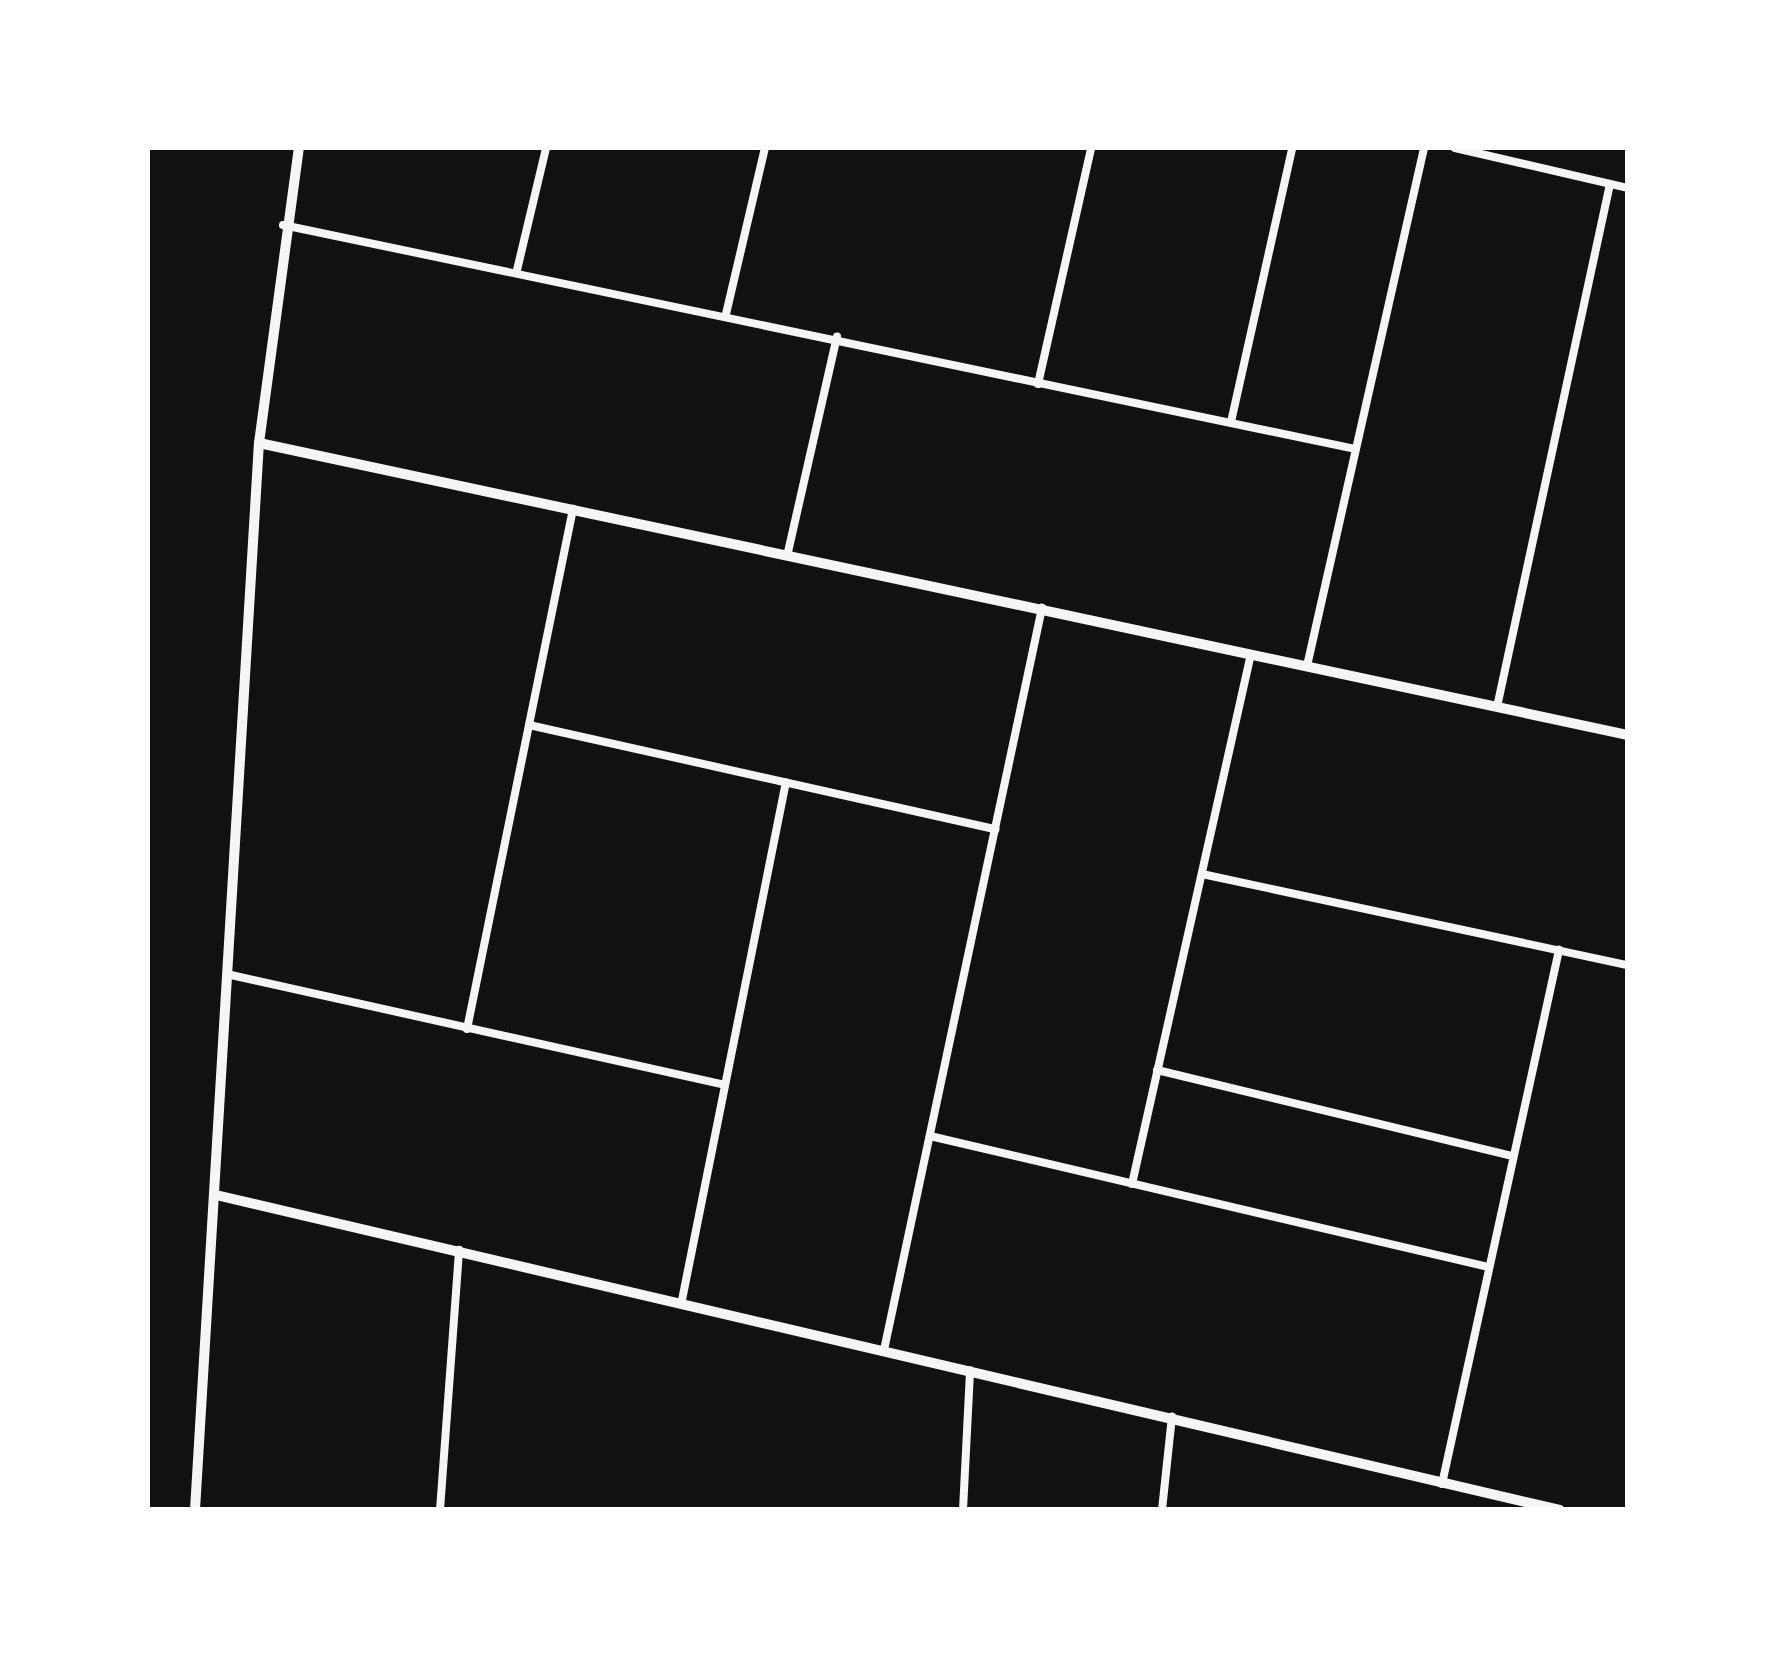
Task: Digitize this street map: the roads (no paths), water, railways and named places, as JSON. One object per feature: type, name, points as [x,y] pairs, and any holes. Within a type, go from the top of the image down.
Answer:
[{"type":"street","points":[[194,1510],[232,975],[259,443],[283,225],[299,148]]},
{"type":"street","points":[[259,443],[574,505],[1628,735]]},
{"type":"street","points":[[216,1195],[682,1300],[1560,1510]]},
{"type":"lane","points":[[518,270],[546,148]]},
{"type":"lane","points":[[726,314],[764,148]]},
{"type":"lane","points":[[1038,384],[1091,148]]},
{"type":"lane","points":[[1231,422],[1292,148]]},
{"type":"lane","points":[[1307,666],[1424,148]]},
{"type":"lane","points":[[1455,148],[1628,188]]},
{"type":"lane","points":[[1497,707],[1610,184]]},
{"type":"lane","points":[[283,225],[518,270],[1354,449]]},
{"type":"lane","points":[[788,552],[836,337]]},
{"type":"lane","points":[[467,1029],[574,505]]},
{"type":"lane","points":[[884,1350],[1042,608]]},
{"type":"lane","points":[[1132,1184],[1251,654]]},
{"type":"lane","points":[[529,725],[996,829]]},
{"type":"lane","points":[[682,1300],[786,782]]},
{"type":"lane","points":[[1202,874],[1628,965]]},
{"type":"lane","points":[[1442,1484],[1559,950]]},
{"type":"lane","points":[[232,975],[725,1085]]},
{"type":"lane","points":[[1157,1070],[1513,1156]]},
{"type":"lane","points":[[930,1136],[1488,1268]]},
{"type":"lane","points":[[440,1510],[460,1250]]},
{"type":"lane","points":[[963,1510],[970,1370]]},
{"type":"lane","points":[[1162,1510],[1172,1417]]}]
